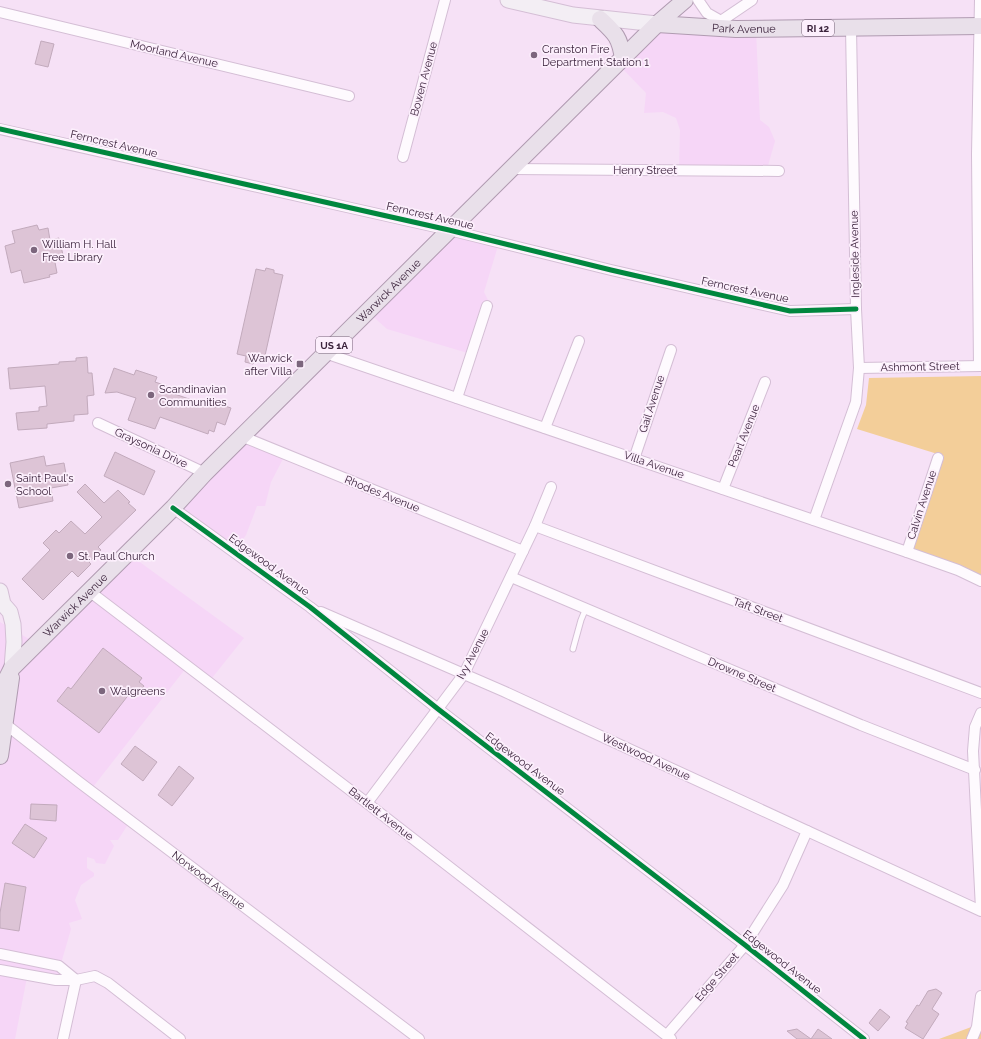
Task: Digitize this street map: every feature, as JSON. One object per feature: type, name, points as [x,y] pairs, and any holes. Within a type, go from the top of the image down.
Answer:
[{"type":"main road","name":"Warwick Avenue","points":[[0,692],[12,668],[173,508],[241,436],[657,24],[685,0]]},
{"type":"main road","name":"Park Avenue","points":[[517,1],[573,15],[657,24],[736,29],[980,26]]},
{"type":"main road","points":[[600,18],[615,33],[621,45],[622,59]]},
{"type":"main road","points":[[0,756],[2,721],[12,668],[14,642],[13,624],[10,612],[1,601]]},
{"type":"street","name":"Bowen Avenue","points":[[403,157],[445,0]]},
{"type":"street","points":[[698,0],[707,13],[736,29]]},
{"type":"street","points":[[721,21],[752,0]]},
{"type":"street","points":[[980,0],[980,366]]},
{"type":"street","name":"Moorland Avenue","points":[[0,12],[349,96]]},
{"type":"street","name":"Ingleside Avenue","points":[[814,520],[856,402],[859,368],[856,309],[851,28]]},
{"type":"street","name":"Ferncrest Avenue","points":[[0,129],[449,230],[611,270],[790,311],[856,309]]},
{"type":"street","name":"Henry Street","points":[[512,169],[779,171]]},
{"type":"street","points":[[457,398],[487,306]]},
{"type":"street","points":[[545,428],[579,341]]},
{"type":"street","name":"Gail Avenue","points":[[634,459],[671,350]]},
{"type":"street","name":"Villa Avenue","points":[[325,353],[907,552],[958,570],[981,581]]},
{"type":"street","name":"Ashmont Street","points":[[859,368],[980,366]]},
{"type":"street","name":"Pearl Avenue","points":[[723,489],[765,382]]},
{"type":"street","name":"Graysonia Drive","points":[[98,423],[205,473]]},
{"type":"street","name":"Rhodes Avenue","points":[[241,436],[523,551]]},
{"type":"street","name":"Calvin Avenue","points":[[907,552],[938,458]]},
{"type":"street","name":"Ivy Avenue","points":[[367,803],[464,674],[535,526],[551,487]]},
{"type":"street","name":"Edgewood Avenue","points":[[173,508],[310,607],[438,710],[745,945],[864,1039]]},
{"type":"street","name":"Taft Street","points":[[535,526],[981,693]]},
{"type":"street","name":"Drowne Street","points":[[511,577],[861,725],[974,770]]},
{"type":"street","name":"Bartlett Avenue","points":[[89,591],[367,803],[669,1037]]},
{"type":"street","name":"Westwood Avenue","points":[[310,607],[464,674],[981,910]]},
{"type":"street","points":[[981,713],[975,727],[973,751],[981,910]]},
{"type":"street","name":"Norwood Avenue","points":[[2,721],[80,782],[419,1039]]},
{"type":"street","name":"Edge Street","points":[[669,1037],[745,945],[784,885],[807,831]]},
{"type":"street","points":[[0,954],[59,966],[76,980]]},
{"type":"street","points":[[0,970],[56,980],[76,980],[95,976],[108,983],[180,1039]]},
{"type":"street","points":[[63,1039],[76,980]]},
{"type":"street","points":[[972,1039],[977,1027],[981,996]]},
{"type":"lane","points":[[573,649],[586,608]]},
{"type":"shaded area","points":[[655,25],[756,30],[760,120],[769,127],[775,141],[767,169],[679,169],[680,130],[676,118],[663,112],[644,113],[646,93],[618,64]]},
{"type":"shaded area","points":[[447,232],[498,246],[484,292],[488,300],[471,354],[387,329],[368,312]]},
{"type":"shaded area","points":[[981,376],[981,577],[912,549],[944,456],[857,429],[866,405],[869,378]]},
{"type":"shaded area","points":[[243,437],[284,457],[271,482],[265,506],[257,506],[246,535],[234,552],[175,507]]},
{"type":"shaded area","points":[[126,552],[244,638],[208,683],[186,668],[93,787],[132,818],[118,840],[110,840],[114,846],[105,864],[96,863],[94,859],[87,857],[87,868],[94,873],[94,876],[81,885],[75,900],[82,919],[69,923],[71,929],[60,967],[71,978],[27,977],[15,1039],[0,1039],[0,622],[34,642]]},
{"type":"shaded area","points":[[974,1026],[981,1030],[981,1039],[939,1039]]},
{"type":"building","points":[[41,41],[54,44],[48,67],[35,64]]},
{"type":"building","name":"William H. Hall Free Library","points":[[37,225],[39,230],[48,228],[50,240],[59,238],[63,255],[54,257],[57,273],[49,275],[50,277],[24,283],[21,270],[11,273],[5,246],[15,243],[12,231]]},
{"type":"building","points":[[266,268],[274,270],[274,273],[283,275],[264,360],[254,358],[253,364],[245,362],[246,356],[237,354],[256,269],[265,271]]},
{"type":"building","points":[[87,357],[88,373],[92,373],[94,395],[87,396],[88,414],[74,415],[74,421],[47,424],[47,428],[18,430],[16,413],[39,411],[39,407],[47,406],[45,386],[10,389],[8,368],[59,364],[59,362],[76,361],[76,358]]},
{"type":"building","points":[[114,368],[134,375],[136,370],[157,377],[155,382],[167,386],[166,391],[215,408],[216,403],[231,408],[225,425],[217,422],[214,432],[209,430],[208,434],[160,417],[155,429],[128,420],[136,398],[117,392],[105,393]]},
{"type":"building","points":[[115,452],[155,471],[144,495],[104,476]]},
{"type":"building","points":[[44,456],[46,466],[64,463],[68,485],[51,488],[53,501],[19,508],[10,463]]},
{"type":"building","name":"St. Paul Church","points":[[85,484],[104,503],[118,490],[130,502],[128,503],[136,510],[98,547],[101,550],[89,562],[91,564],[78,577],[72,571],[43,600],[22,579],[50,550],[43,543],[56,530],[59,533],[71,521],[85,534],[102,517],[77,492]]},
{"type":"building","name":"Walgreens","points":[[103,648],[142,678],[139,682],[144,686],[135,698],[130,693],[99,733],[57,701],[68,687],[71,689]]},
{"type":"building","points":[[135,746],[157,762],[143,781],[121,764]]},
{"type":"building","points":[[179,766],[194,778],[172,806],[158,795]]},
{"type":"building","points":[[31,804],[57,805],[56,821],[30,819]]},
{"type":"building","points":[[25,824],[47,838],[34,858],[12,843]]},
{"type":"building","points":[[5,883],[26,887],[19,931],[0,928],[0,913]]},
{"type":"building","points":[[936,989],[942,993],[932,1009],[939,1014],[923,1039],[905,1028],[908,1023],[906,1022],[917,1005],[919,1006],[928,991]]},
{"type":"building","points":[[880,1009],[890,1017],[878,1031],[869,1023]]},
{"type":"building","points":[[797,1029],[811,1039],[797,1039],[787,1031]]},
{"type":"building","points":[[818,1029],[832,1039],[811,1039]]},
{"type":"cycle path","points":[[0,129],[449,230],[611,270],[790,311],[856,309]]},
{"type":"cycle path","points":[[173,508],[310,607],[438,709],[745,945],[864,1039]]},
{"type":"place","name":"Cranston Fire Department Station 1","points":[[534,55]]},
{"type":"place","name":"William H. Hall Free Library","points":[[34,250]]},
{"type":"place","name":"Warwick after Villa","points":[[300,364]]},
{"type":"place","name":"Scandinavian Communities","points":[[151,395]]},
{"type":"place","name":"Saint Paul's School","points":[[8,484]]},
{"type":"place","name":"St. Paul Church","points":[[70,556]]},
{"type":"place","name":"Walgreens","points":[[102,691]]}]
